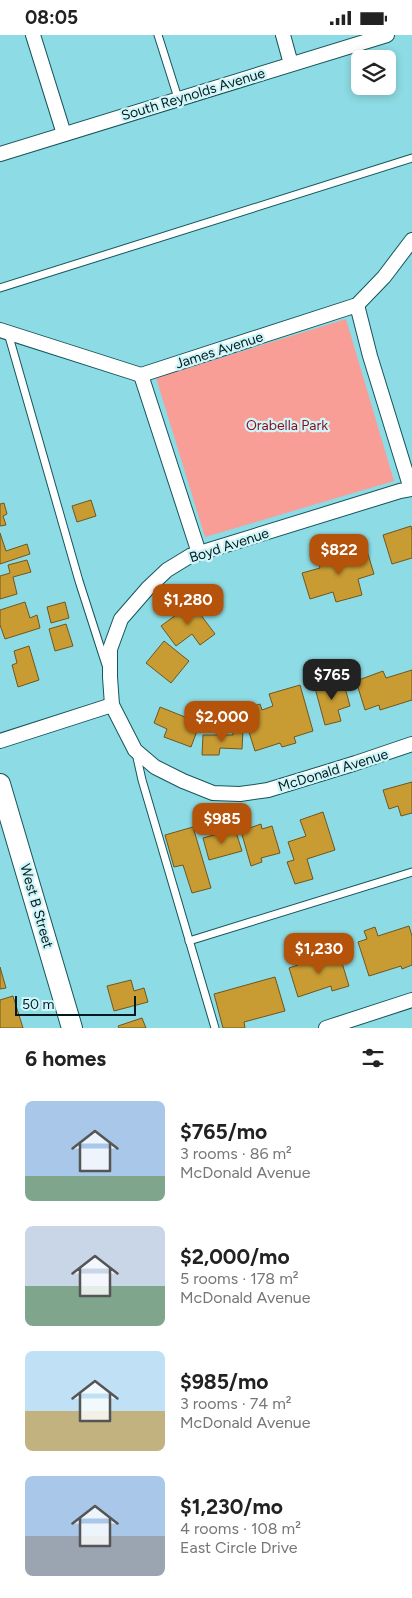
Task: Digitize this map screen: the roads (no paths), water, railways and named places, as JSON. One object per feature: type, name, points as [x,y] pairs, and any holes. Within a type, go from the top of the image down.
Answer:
[{"type":"street","points":[[33,35],[64,134]]},
{"type":"street","points":[[283,35],[291,64]]},
{"type":"street","name":"South Reynolds Avenue","points":[[0,154],[387,35]]},
{"type":"street","name":"James Avenue","points":[[141,375],[357,305],[384,277],[412,240]]},
{"type":"street","points":[[357,305],[370,356],[412,489]]},
{"type":"street","points":[[4,332],[141,375],[198,553]]},
{"type":"street","name":"Boyd Avenue","points":[[112,705],[110,649],[121,619],[148,588],[167,570],[198,553],[400,491],[412,489]]},
{"type":"street","points":[[0,741],[112,705]]},
{"type":"street","name":"McDonald Avenue","points":[[112,705],[135,751],[155,767],[213,793],[240,794],[268,790],[412,745]]},
{"type":"street","name":"West B Street","points":[[0,784],[72,1028]]},
{"type":"street","points":[[326,1028],[412,1001]]},
{"type":"lane","points":[[158,35],[178,98]]},
{"type":"lane","points":[[0,288],[412,157]]},
{"type":"lane","points":[[4,332],[110,677]]},
{"type":"lane","points":[[135,751],[215,1028]]},
{"type":"lane","points":[[189,941],[412,872]]},
{"type":"park label","name":"Orabella Park","points":[[287,425]]}]
